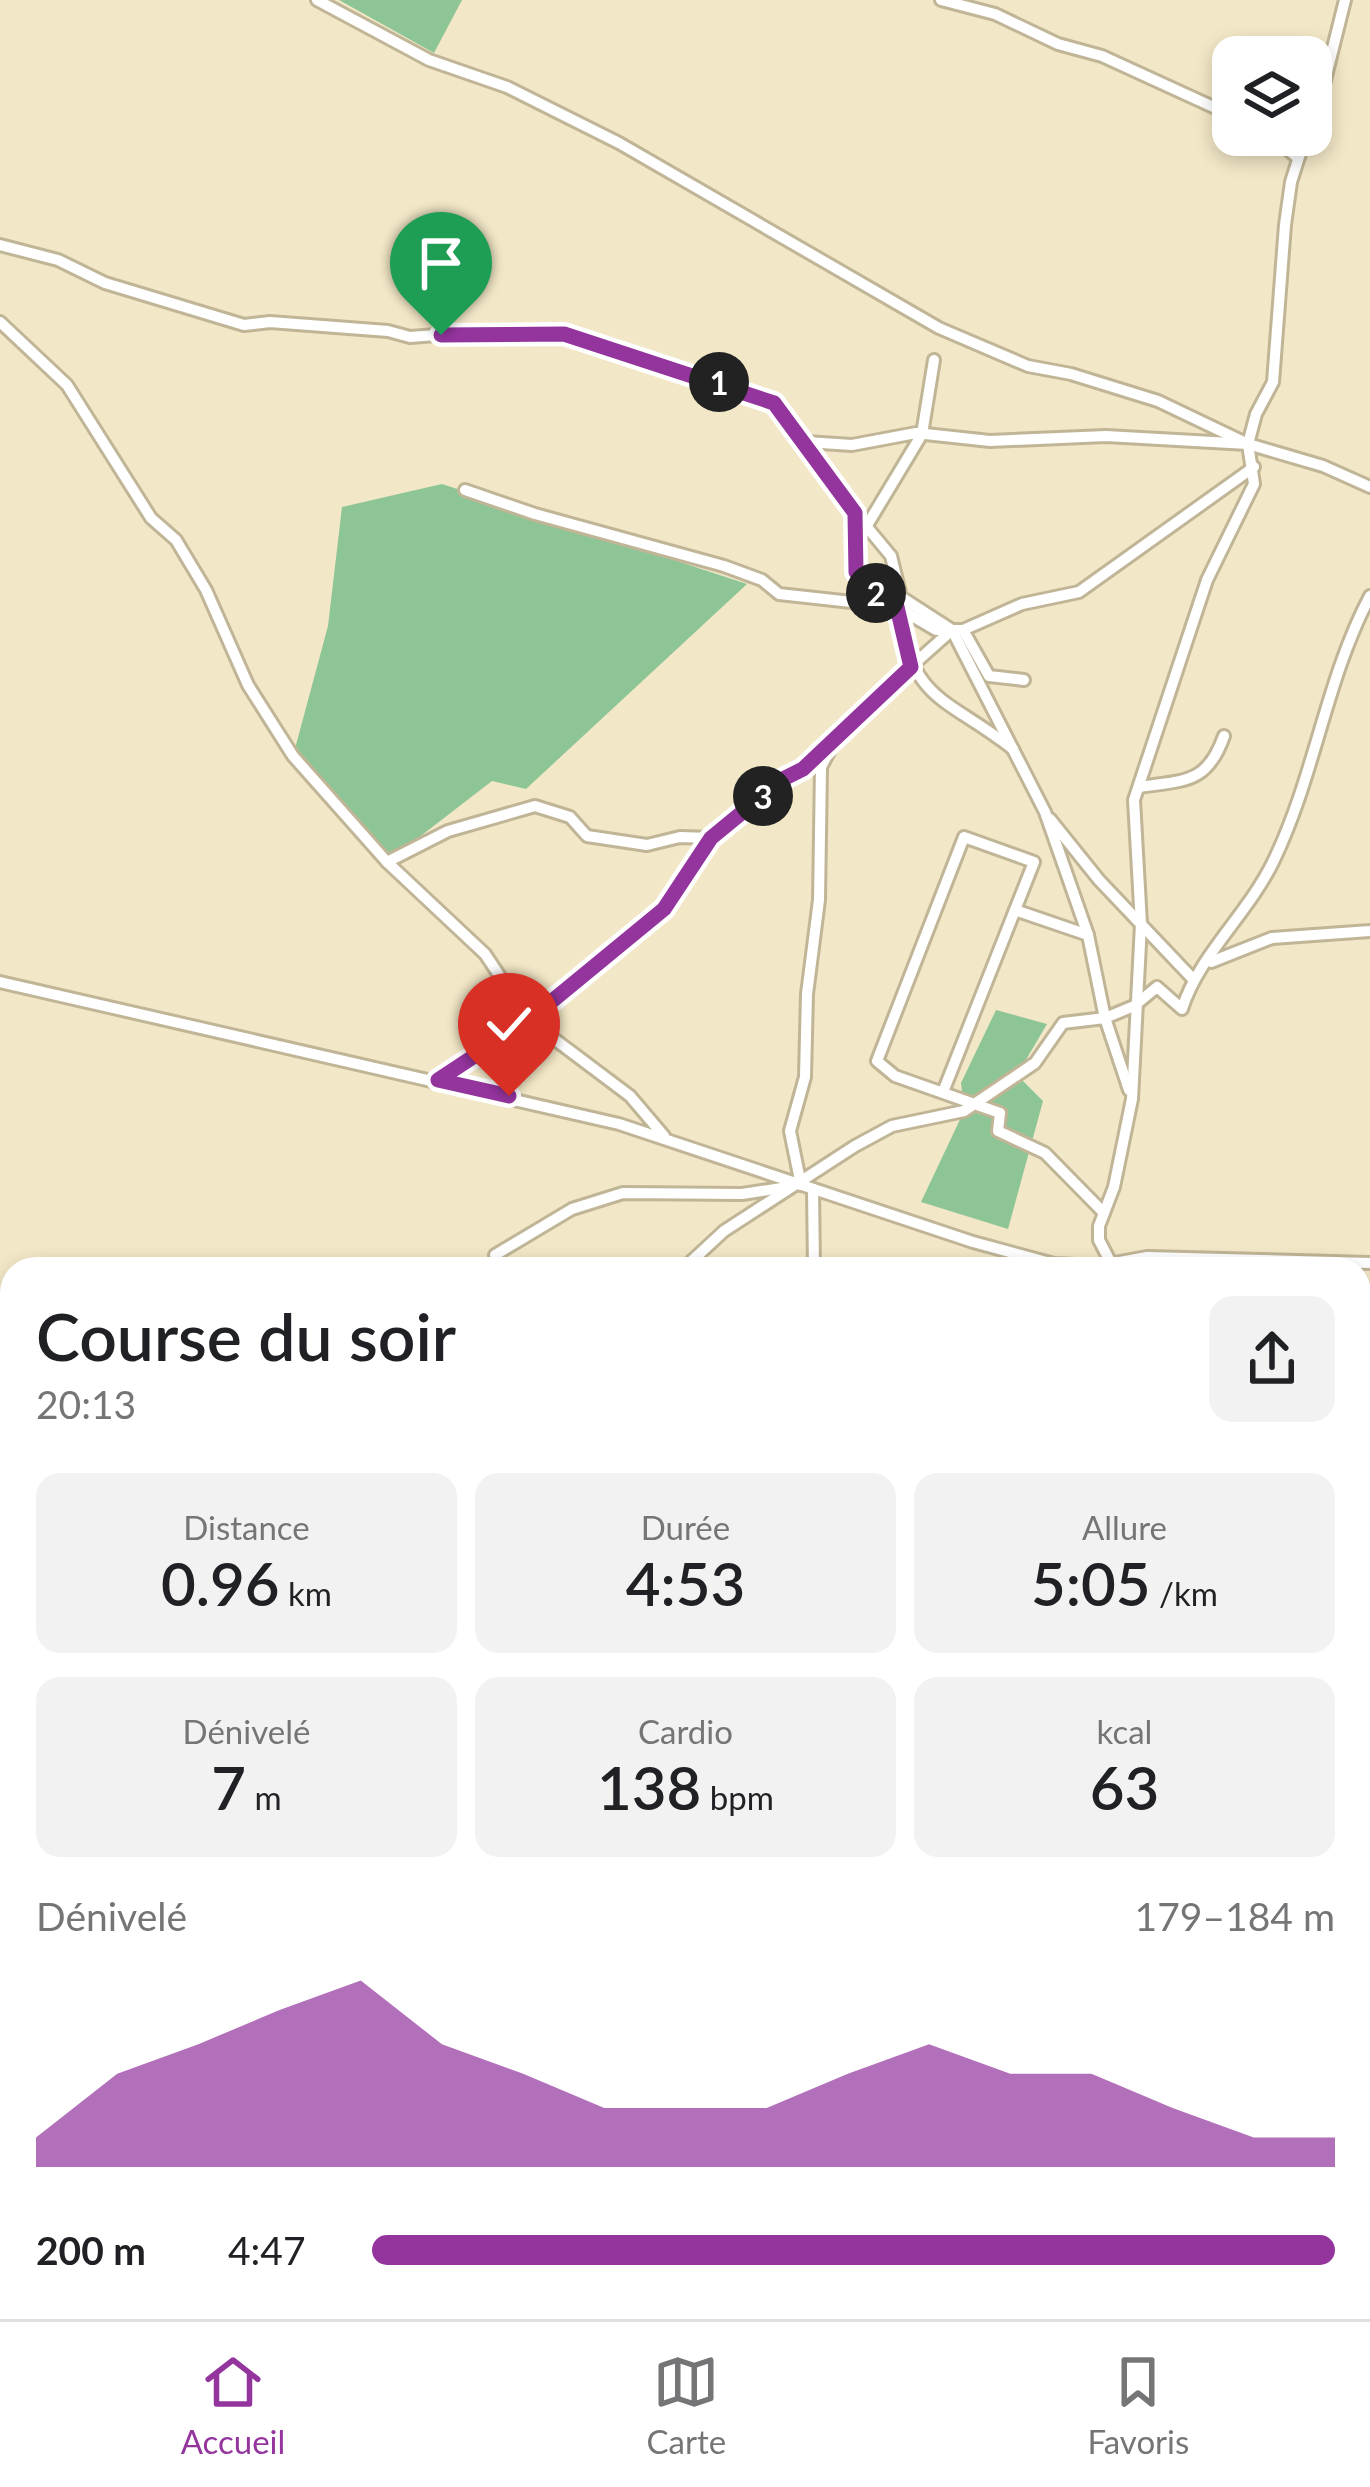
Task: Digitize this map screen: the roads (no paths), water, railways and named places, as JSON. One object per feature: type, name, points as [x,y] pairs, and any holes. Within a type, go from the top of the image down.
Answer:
[{"type":"street","points":[[317,0],[428,60],[507,87],[619,143],[939,328],[1028,366],[1157,400],[1248,444],[1323,466],[1370,487]]},
{"type":"street","points":[[941,0],[995,14],[1058,44],[1102,56],[1212,106]]},
{"type":"street","points":[[1332,52],[1345,0]]},
{"type":"street","points":[[1106,1257],[1099,1240],[1132,1099],[1141,924],[1134,800],[1207,580],[1247,505],[1254,467],[1248,444],[1256,414],[1273,382],[1278,356],[1285,225],[1296,156]]},
{"type":"street","points":[[0,245],[58,260],[105,284],[244,325],[270,322],[388,331],[410,337],[476,332],[564,334],[774,403],[891,556],[901,597],[958,630],[989,676],[1024,680]]},
{"type":"street","points":[[0,322],[68,385],[151,518],[176,540],[206,590],[271,728],[387,862],[457,923],[508,985],[529,1020],[629,1096],[666,1138]]},
{"type":"street","points":[[866,527],[922,434],[934,359]]},
{"type":"street","points":[[806,442],[840,446],[922,434],[990,441],[1106,436],[1248,444]]},
{"type":"street","points":[[438,1080],[529,1020],[664,909],[711,838],[828,746],[841,729],[958,630],[1022,604],[1079,592],[1254,467]]},
{"type":"street","points":[[465,490],[571,525],[724,566],[762,580],[779,594],[897,607]]},
{"type":"street","points":[[855,513],[856,572],[865,585],[936,630],[958,630]]},
{"type":"street","points":[[697,1257],[736,1222],[807,1187],[821,1166],[892,1126],[958,1115],[1035,1063],[1063,1023],[1105,1018],[1134,1006],[1157,987],[1182,1010],[1192,978],[1251,904],[1275,858],[1348,638],[1370,596]]},
{"type":"street","points":[[897,607],[911,667],[933,697],[1013,749]]},
{"type":"street","points":[[958,630],[1045,812],[1088,935],[1105,1018],[1132,1099]]},
{"type":"street","points":[[1139,787],[1194,779],[1215,763],[1224,736]]},
{"type":"street","points":[[813,1257],[807,1187],[790,1131],[805,1077],[807,994],[819,900],[821,767],[828,746]]},
{"type":"street","points":[[387,862],[448,831],[535,806],[570,817],[587,836],[646,845],[680,837],[711,838]]},
{"type":"street","points":[[1045,812],[1192,978]]},
{"type":"street","points":[[943,1092],[1034,862],[964,837],[878,1061],[895,1076],[1000,1113],[998,1131],[1045,1153],[1104,1213]]},
{"type":"street","points":[[1015,910],[1088,935]]},
{"type":"street","points":[[1207,964],[1241,946],[1272,938],[1370,932]]},
{"type":"street","points":[[0,982],[438,1080],[666,1138],[1024,1257]]},
{"type":"street","points":[[495,1255],[572,1209],[623,1193],[742,1194],[807,1187]]}]
